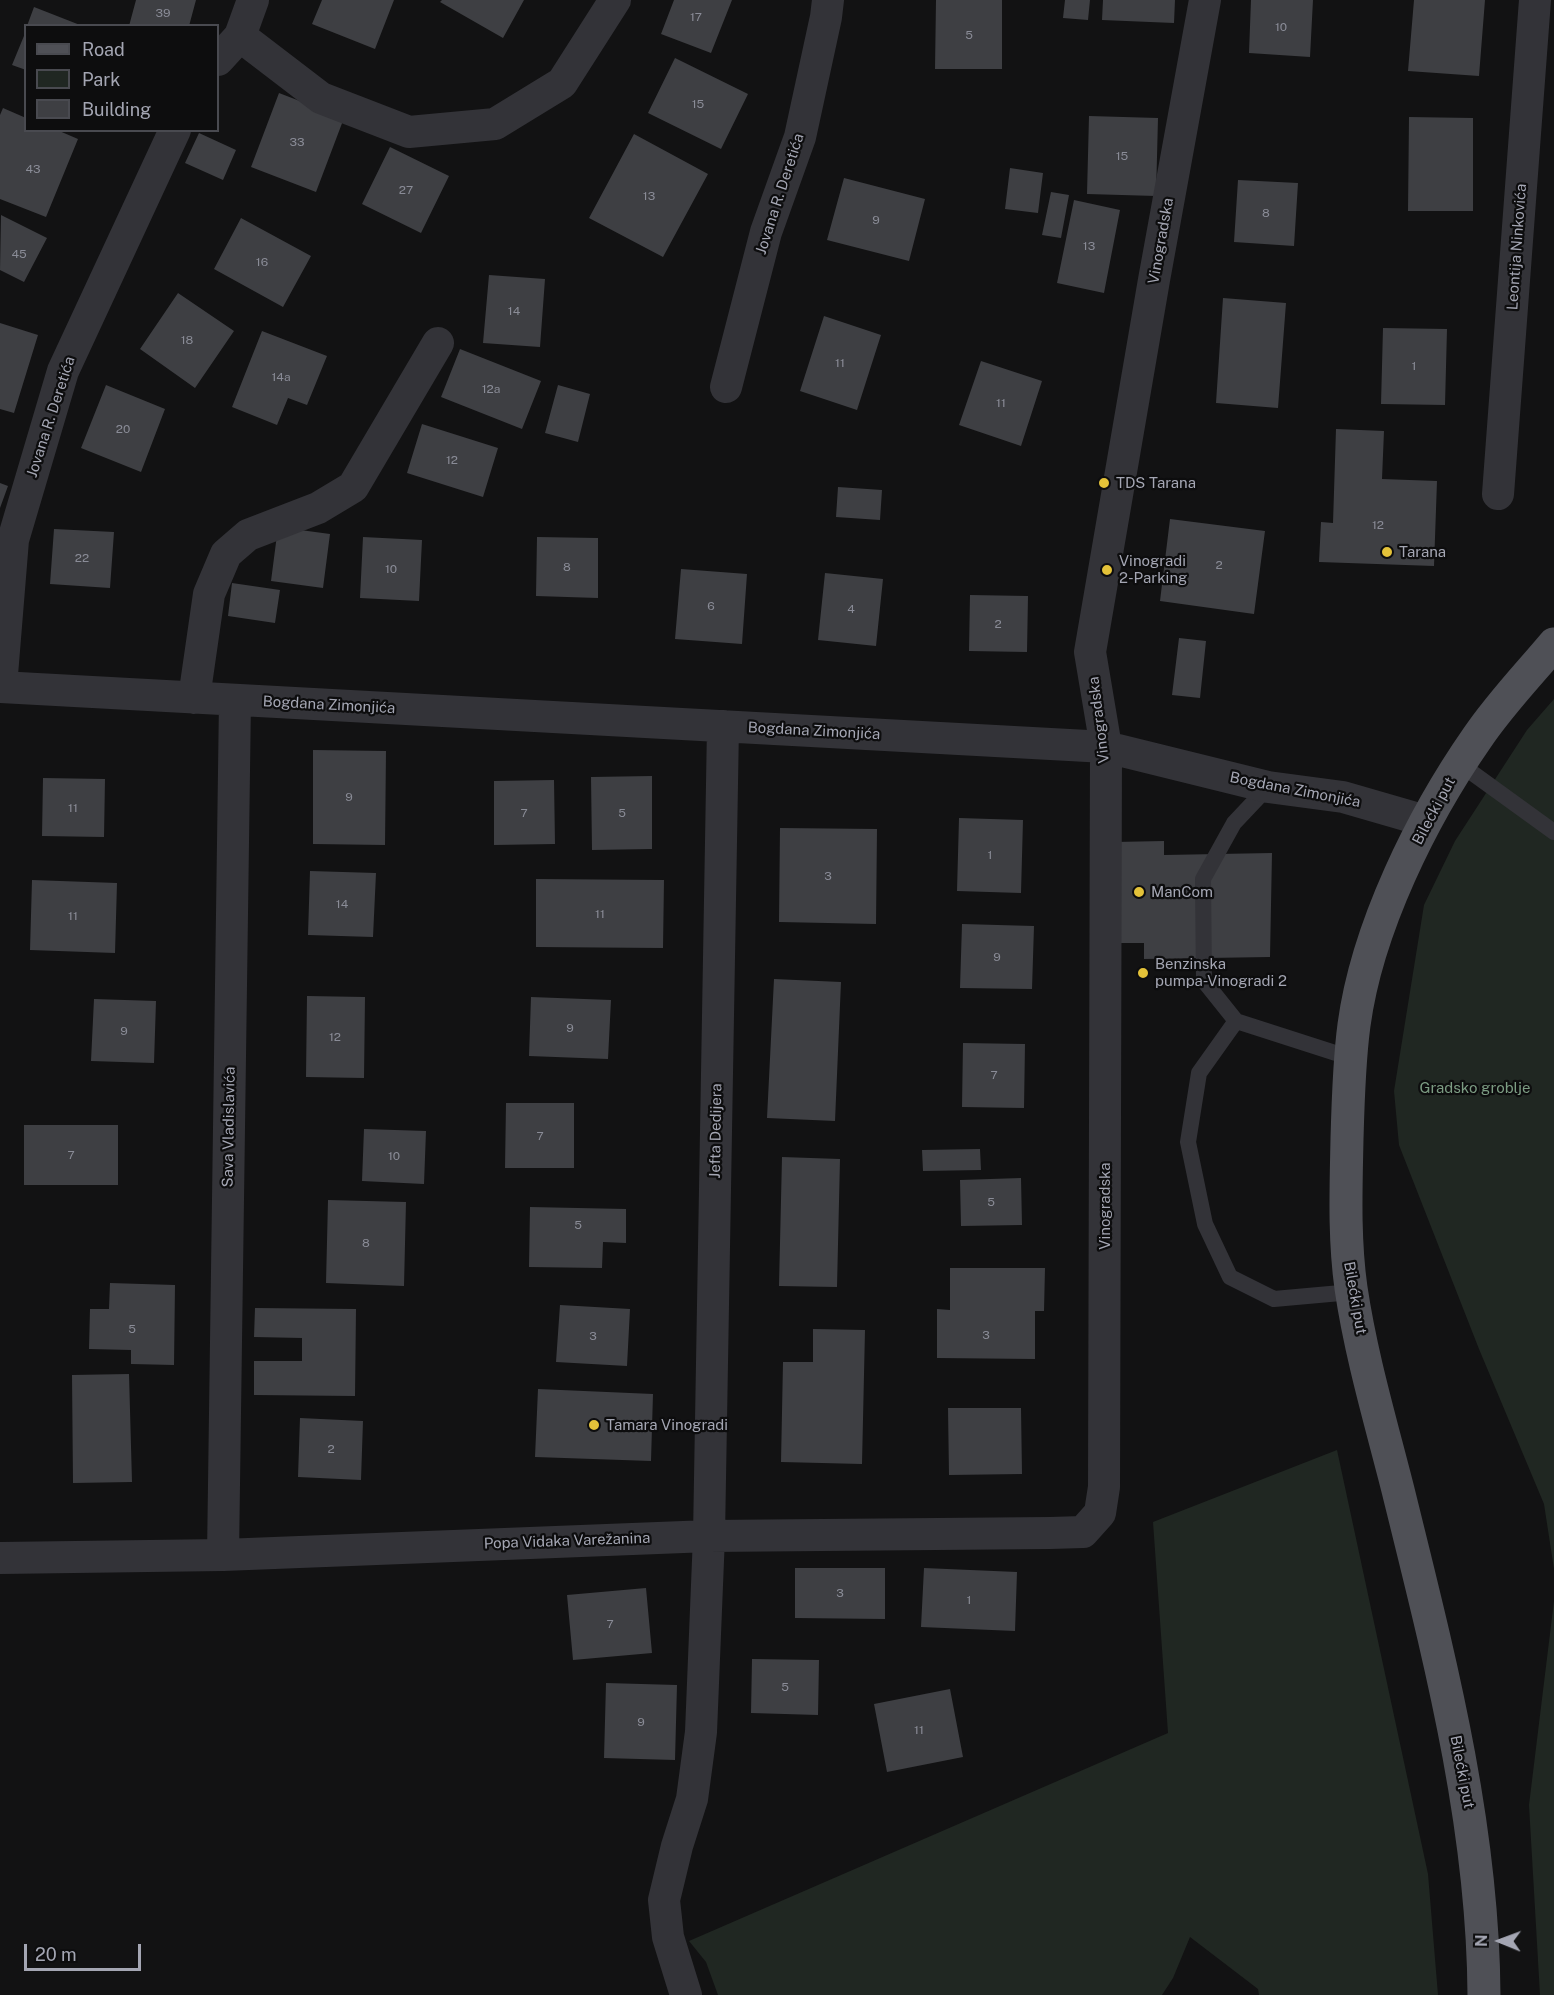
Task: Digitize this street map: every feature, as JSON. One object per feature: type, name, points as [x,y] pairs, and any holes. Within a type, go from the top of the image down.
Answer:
[{"type":"main road","name":"Bilećki put","points":[[1485,1995],[1480,1889],[1467,1791],[1441,1672],[1367,1368],[1352,1292],[1346,1246],[1345,1203],[1351,1058],[1354,1023],[1363,978],[1397,884],[1426,821],[1478,736],[1554,644]]},
{"type":"street","points":[[219,59],[240,36],[253,0]]},
{"type":"street","points":[[240,36],[321,98],[409,132],[495,124],[562,83],[615,0]]},
{"type":"street","name":"Jovana R. Deretića","points":[[726,387],[766,232],[800,137],[828,0]]},
{"type":"street","name":"Vinogradska","points":[[1104,1487],[1106,747],[1090,652],[1205,0]]},
{"type":"street","name":"Leontija Ninkovića","points":[[1498,494],[1535,0]]},
{"type":"street","name":"Jovana R. Deretića","points":[[1,687],[13,540],[63,371],[174,132]]},
{"type":"street","points":[[194,698],[209,594],[226,554],[248,535],[318,508],[353,487],[438,343]]},
{"type":"street","name":"Bogdana Zimonjića","points":[[1,687],[1106,747],[1268,787],[1343,797],[1426,821]]},
{"type":"street","name":"Sava Vladislavića","points":[[223,1555],[235,700]]},
{"type":"street","name":"Jefta Dedijera","points":[[686,1995],[668,1937],[664,1900],[677,1846],[693,1799],[701,1732],[710,1536],[723,726]]},
{"type":"street","name":"Popa Vidaka Varežanina","points":[[0,1558],[223,1555],[710,1536],[1083,1532],[1100,1513],[1104,1487]]},
{"type":"lane","points":[[1460,764],[1554,832]]},
{"type":"lane","points":[[1268,787],[1234,824],[1203,879],[1204,981],[1236,1021],[1351,1058]]},
{"type":"lane","points":[[1236,1021],[1200,1073],[1188,1142],[1205,1224],[1230,1277],[1274,1299],[1352,1292]]},
{"type":"green space","name":"Gradsko groblje","points":[[1554,699],[1554,1569],[1544,1504],[1479,1349],[1399,1145],[1394,1091],[1424,905],[1455,841],[1527,730]]},
{"type":"green space","points":[[1337,1450],[1428,1874],[1438,1995],[1259,1995],[1258,1989],[1190,1937],[1173,1978],[1162,1995],[718,1995],[706,1962],[689,1941],[1168,1733],[1153,1522]]},
{"type":"green space","points":[[1554,1601],[1554,1995],[1540,1995],[1529,1805]]},
{"type":"building","points":[[136,0],[196,0],[190,24],[130,24]]},
{"type":"building","points":[[322,0],[394,0],[375,49],[312,24]]},
{"type":"building","points":[[442,0],[524,0],[503,38],[440,2]]},
{"type":"building","points":[[674,0],[732,0],[711,53],[661,34]]},
{"type":"building","points":[[936,0],[1002,0],[1002,69],[935,69]]},
{"type":"building","points":[[1065,0],[1090,0],[1088,20],[1063,18]]},
{"type":"building","points":[[1103,0],[1175,0],[1174,23],[1102,20]]},
{"type":"building","points":[[1251,0],[1313,0],[1310,57],[1249,53]]},
{"type":"building","points":[[1414,0],[1485,0],[1479,76],[1408,71]]},
{"type":"building","points":[[34,7],[77,24],[28,24]]},
{"type":"building","points":[[24,36],[24,69],[12,65]]},
{"type":"building","points":[[675,58],[748,94],[721,149],[648,113]]},
{"type":"building","points":[[279,93],[344,118],[316,192],[251,167]]},
{"type":"building","points":[[3,108],[24,117],[24,132],[62,132],[78,139],[46,217],[0,199],[0,115]]},
{"type":"building","points":[[1089,116],[1158,118],[1156,196],[1087,194]]},
{"type":"building","points":[[1409,117],[1473,118],[1473,211],[1408,211]]},
{"type":"building","points":[[199,133],[236,150],[223,180],[185,163]]},
{"type":"building","points":[[634,134],[708,174],[663,257],[589,218]]},
{"type":"building","points":[[390,147],[449,176],[421,233],[362,204]]},
{"type":"building","points":[[1010,168],[1043,173],[1038,213],[1005,209]]},
{"type":"building","points":[[844,178],[925,199],[909,261],[827,240]]},
{"type":"building","points":[[1238,180],[1298,183],[1294,246],[1234,242]]},
{"type":"building","points":[[1051,192],[1069,195],[1061,238],[1042,235]]},
{"type":"building","points":[[1074,200],[1120,210],[1104,293],[1057,283]]},
{"type":"building","points":[[1,215],[47,238],[24,282],[0,270]]},
{"type":"building","points":[[241,218],[311,256],[283,307],[214,269]]},
{"type":"building","points":[[489,275],[545,279],[540,347],[483,343]]},
{"type":"building","points":[[178,293],[234,331],[195,388],[140,349]]},
{"type":"building","points":[[1223,298],[1286,303],[1278,408],[1216,403]]},
{"type":"building","points":[[824,316],[881,335],[857,410],[800,391]]},
{"type":"building","points":[[0,323],[38,335],[14,413],[0,409]]},
{"type":"building","points":[[1383,328],[1447,329],[1445,405],[1381,404]]},
{"type":"building","points":[[262,331],[327,356],[307,405],[288,398],[277,425],[232,407]]},
{"type":"building","points":[[460,349],[541,381],[522,429],[441,397]]},
{"type":"building","points":[[981,361],[1042,381],[1021,446],[959,425]]},
{"type":"building","points":[[106,385],[165,409],[141,472],[81,448]]},
{"type":"building","points":[[558,385],[590,394],[578,442],[545,433]]},
{"type":"building","points":[[422,424],[498,448],[483,497],[407,473]]},
{"type":"building","points":[[1336,429],[1384,431],[1382,479],[1437,481],[1434,566],[1319,562],[1321,522],[1333,523]]},
{"type":"building","points":[[0,483],[8,486],[0,508]]},
{"type":"building","points":[[838,487],[882,490],[880,520],[836,517]]},
{"type":"building","points":[[1170,519],[1265,531],[1254,614],[1160,601]]},
{"type":"building","points":[[278,527],[330,534],[323,588],[271,581]]},
{"type":"building","points":[[54,529],[114,532],[110,588],[50,584]]},
{"type":"building","points":[[363,537],[422,540],[419,601],[360,598]]},
{"type":"building","points":[[537,537],[598,538],[598,598],[536,596]]},
{"type":"building","points":[[681,569],[747,574],[742,644],[675,639]]},
{"type":"building","points":[[825,573],[883,579],[876,646],[818,640]]},
{"type":"building","points":[[232,583],[280,590],[275,623],[228,616]]},
{"type":"building","points":[[970,595],[1028,596],[1027,652],[969,651]]},
{"type":"building","points":[[1179,638],[1206,641],[1200,698],[1172,695]]},
{"type":"building","points":[[313,750],[386,751],[385,845],[313,844]]},
{"type":"building","points":[[652,776],[652,849],[592,850],[591,777]]},
{"type":"building","points":[[43,778],[105,779],[104,837],[42,836]]},
{"type":"building","points":[[554,780],[555,844],[494,845],[494,781]]},
{"type":"building","points":[[959,818],[1023,820],[1021,893],[957,891]]},
{"type":"building","points":[[780,828],[877,829],[876,924],[779,922]]},
{"type":"building","points":[[1164,841],[1164,855],[1272,853],[1270,957],[1144,959],[1144,943],[1114,943],[1114,842]]},
{"type":"building","points":[[310,871],[376,873],[373,937],[308,935]]},
{"type":"building","points":[[536,879],[664,880],[663,948],[536,947]]},
{"type":"building","points":[[32,880],[117,883],[115,953],[30,950]]},
{"type":"building","points":[[962,924],[1034,926],[1032,989],[960,988]]},
{"type":"building","points":[[774,979],[841,982],[835,1121],[767,1118]]},
{"type":"building","points":[[307,996],[365,997],[364,1078],[306,1077]]},
{"type":"building","points":[[531,997],[611,1000],[608,1059],[529,1056]]},
{"type":"building","points":[[94,999],[156,1001],[154,1063],[91,1061]]},
{"type":"building","points":[[963,1043],[1025,1044],[1024,1108],[962,1107]]},
{"type":"building","points":[[506,1103],[574,1103],[574,1168],[505,1168]]},
{"type":"building","points":[[24,1125],[118,1125],[118,1185],[24,1185]]},
{"type":"building","points":[[364,1129],[426,1131],[424,1184],[362,1181]]},
{"type":"building","points":[[980,1149],[981,1170],[923,1171],[922,1150]]},
{"type":"building","points":[[782,1157],[840,1159],[837,1287],[779,1286]]},
{"type":"building","points":[[1021,1178],[1022,1225],[961,1226],[960,1180]]},
{"type":"building","points":[[328,1200],[406,1202],[404,1286],[326,1283]]},
{"type":"building","points":[[530,1207],[626,1209],[626,1243],[603,1242],[602,1268],[529,1267]]},
{"type":"building","points":[[950,1268],[1045,1268],[1044,1311],[1035,1311],[1035,1359],[937,1358],[937,1309],[950,1310]]},
{"type":"building","points":[[110,1283],[175,1285],[174,1365],[131,1364],[131,1350],[89,1349],[90,1309],[109,1309]]},
{"type":"building","points":[[560,1305],[630,1309],[627,1366],[556,1362]]},
{"type":"building","points":[[255,1308],[356,1309],[355,1396],[254,1395],[254,1361],[302,1361],[302,1338],[254,1337]]},
{"type":"building","points":[[813,1329],[865,1330],[862,1464],[781,1462],[783,1362],[813,1362]]},
{"type":"building","points":[[129,1374],[132,1482],[73,1483],[72,1375]]},
{"type":"building","name":"Tamara Vinogradi","points":[[538,1389],[653,1394],[651,1461],[535,1457]]},
{"type":"building","points":[[948,1408],[1021,1408],[1022,1474],[949,1475]]},
{"type":"building","points":[[300,1418],[363,1421],[361,1480],[298,1477]]},
{"type":"building","points":[[795,1568],[885,1568],[885,1619],[795,1618]]},
{"type":"building","points":[[924,1568],[1017,1572],[1015,1631],[921,1627]]},
{"type":"building","points":[[646,1588],[652,1653],[573,1660],[567,1595]]},
{"type":"building","points":[[752,1659],[819,1660],[818,1715],[751,1713]]},
{"type":"building","points":[[606,1683],[677,1685],[675,1760],[604,1758]]},
{"type":"building","points":[[950,1689],[963,1757],[887,1772],[874,1704]]},
{"type":"place","name":"TDS Tarana","points":[[1104,483]]},
{"type":"place","name":"Tarana","points":[[1387,552]]},
{"type":"place","name":"Vinogradi 2-Parking","points":[[1107,570]]},
{"type":"place","name":"ManCom","points":[[1139,892]]},
{"type":"place","name":"Benzinska pumpa-Vinogradi 2","points":[[1143,973]]},
{"type":"place","name":"Tamara Vinogradi","points":[[594,1425]]}]
